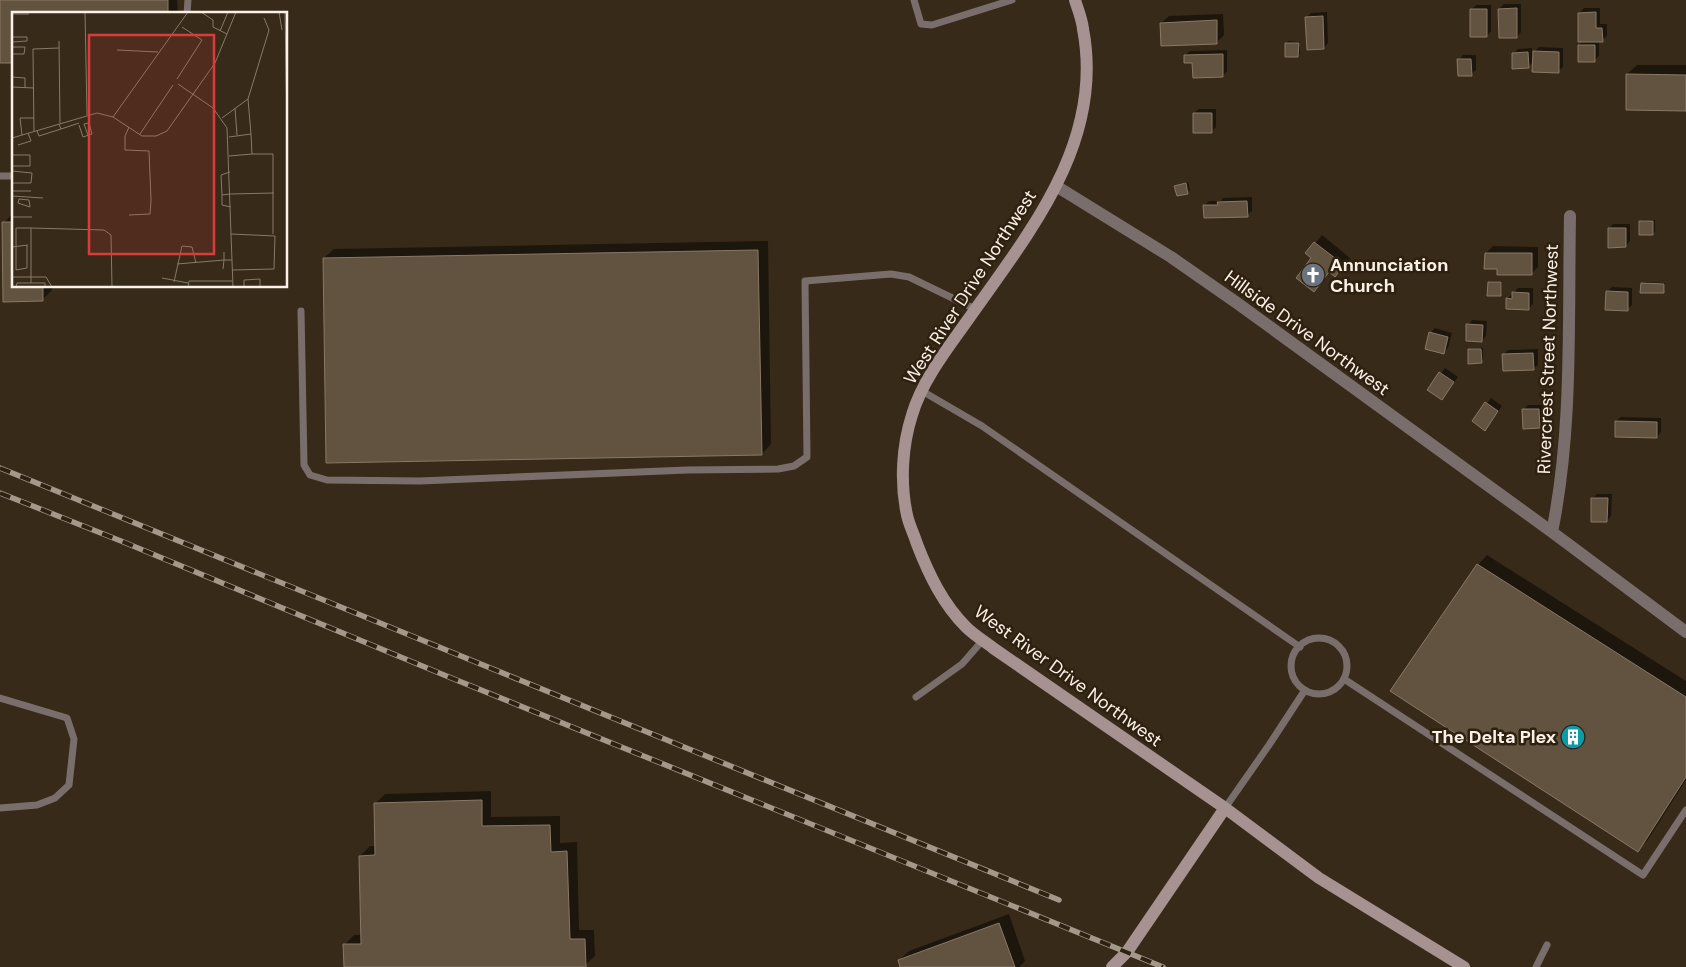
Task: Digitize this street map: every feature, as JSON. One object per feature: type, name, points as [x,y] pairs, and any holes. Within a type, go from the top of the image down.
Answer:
[{"type":"main road","points":[[1056,186],[1079,129],[1087,87],[1083,28],[1075,0]]},
{"type":"main road","name":"West River Drive Northwest","points":[[1056,186],[1033,227],[930,375],[912,413],[906,437],[903,492],[908,517],[924,562],[944,602],[967,628],[983,640],[1225,808],[1319,878],[1464,967]]},
{"type":"main road","points":[[1112,967],[1127,952],[1225,808]]},
{"type":"street","name":"Hillside Drive Northwest","points":[[1056,186],[1171,257],[1237,303],[1686,632]]},
{"type":"street","name":"Rivercrest Street Northwest","points":[[1552,532],[1559,497],[1566,421],[1570,216]]},
{"type":"lane","points":[[914,0],[922,24],[932,25],[1012,0]]},
{"type":"lane","points":[[301,311],[304,465],[310,474],[327,480],[420,481],[794,466],[807,457],[804,281],[891,274],[909,277],[975,309]]},
{"type":"lane","points":[[922,392],[982,426],[1300,647]]},
{"type":"lane","points":[[1322,638],[1336,644],[1342,650],[1347,664],[1344,679],[1333,690],[1326,693],[1319,694],[1304,690],[1299,685],[1292,670],[1295,654],[1306,642],[1314,639],[1322,638]]},
{"type":"lane","points":[[916,698],[962,664],[983,640]]},
{"type":"lane","points":[[1344,679],[1644,875],[1686,810]]},
{"type":"lane","points":[[1225,808],[1269,745],[1304,690]]},
{"type":"lane","points":[[0,698],[67,718],[74,739],[69,785],[55,798],[37,805],[0,808]]},
{"type":"lane","points":[[1536,967],[1547,945]]},
{"type":"building","points":[[0,0],[168,0],[168,12],[12,12],[12,63],[0,63]]},
{"type":"building","points":[[1517,8],[1517,38],[1499,38],[1498,9]]},
{"type":"building","points":[[1470,9],[1487,9],[1487,37],[1470,37]]},
{"type":"building","points":[[1596,12],[1596,28],[1602,28],[1603,42],[1578,42],[1578,13]]},
{"type":"building","points":[[1323,16],[1324,49],[1307,50],[1305,17]]},
{"type":"building","points":[[1217,20],[1217,44],[1161,46],[1160,23]]},
{"type":"building","points":[[1285,43],[1299,43],[1298,57],[1285,57]]},
{"type":"building","points":[[1578,45],[1595,45],[1595,62],[1578,62]]},
{"type":"building","points":[[1533,51],[1559,52],[1559,73],[1532,72]]},
{"type":"building","points":[[1528,52],[1529,68],[1512,69],[1512,53]]},
{"type":"building","points":[[1223,54],[1223,77],[1193,78],[1192,63],[1184,63],[1184,55]]},
{"type":"building","points":[[1457,59],[1471,59],[1472,76],[1458,76]]},
{"type":"building","points":[[1626,74],[1686,75],[1686,111],[1626,110]]},
{"type":"building","points":[[1193,113],[1212,113],[1212,133],[1193,133]]},
{"type":"building","points":[[1186,183],[1188,194],[1177,196],[1174,186]]},
{"type":"building","points":[[1247,201],[1248,217],[1204,218],[1203,205],[1218,205],[1217,202]]},
{"type":"building","points":[[1639,221],[1653,221],[1653,235],[1639,235]]},
{"type":"building","points":[[2,222],[12,222],[12,288],[43,288],[43,301],[3,302]]},
{"type":"building","points":[[1608,228],[1626,228],[1626,247],[1608,248]]},
{"type":"building","points":[[1314,242],[1344,265],[1335,277],[1329,272],[1314,292],[1296,278],[1311,258],[1305,253]]},
{"type":"building","points":[[758,250],[762,455],[326,463],[323,258]]},
{"type":"building","points":[[1485,253],[1532,253],[1532,275],[1497,275],[1497,269],[1484,269]]},
{"type":"building","points":[[1488,282],[1501,282],[1501,296],[1487,296]]},
{"type":"building","points":[[1641,283],[1664,284],[1664,293],[1640,293]]},
{"type":"building","points":[[1606,291],[1628,292],[1628,311],[1605,310]]},
{"type":"building","points":[[1512,292],[1529,293],[1529,310],[1506,309],[1506,298],[1512,299]]},
{"type":"building","points":[[1466,324],[1483,325],[1482,342],[1466,341]]},
{"type":"building","points":[[1429,332],[1448,337],[1444,354],[1425,349]]},
{"type":"building","points":[[1468,349],[1481,349],[1482,363],[1468,364]]},
{"type":"building","points":[[1533,353],[1534,370],[1503,371],[1502,354]]},
{"type":"building","points":[[1439,372],[1454,382],[1442,400],[1427,390]]},
{"type":"building","points":[[1485,402],[1498,411],[1485,431],[1472,421]]},
{"type":"building","points":[[1522,409],[1539,409],[1540,428],[1523,429]]},
{"type":"building","points":[[1615,421],[1657,422],[1657,438],[1615,437]]},
{"type":"building","points":[[1591,498],[1608,498],[1607,522],[1591,522]]},
{"type":"building","name":"The Delta Plex","points":[[1477,564],[1686,697],[1686,777],[1638,852],[1390,691]]},
{"type":"building","points":[[482,800],[482,826],[550,825],[551,852],[567,851],[570,939],[585,939],[586,967],[344,967],[343,944],[361,944],[359,856],[375,855],[374,803]]},
{"type":"building","points":[[999,923],[1015,967],[900,967],[898,960]]},
{"type":"railway","points":[[0,468],[1059,900]]},
{"type":"railway","points":[[0,493],[1163,967]]},
{"type":"place","name":"Annunciation Church","points":[[1313,275]]},
{"type":"place","name":"The Delta Plex","points":[[1573,737]]}]
